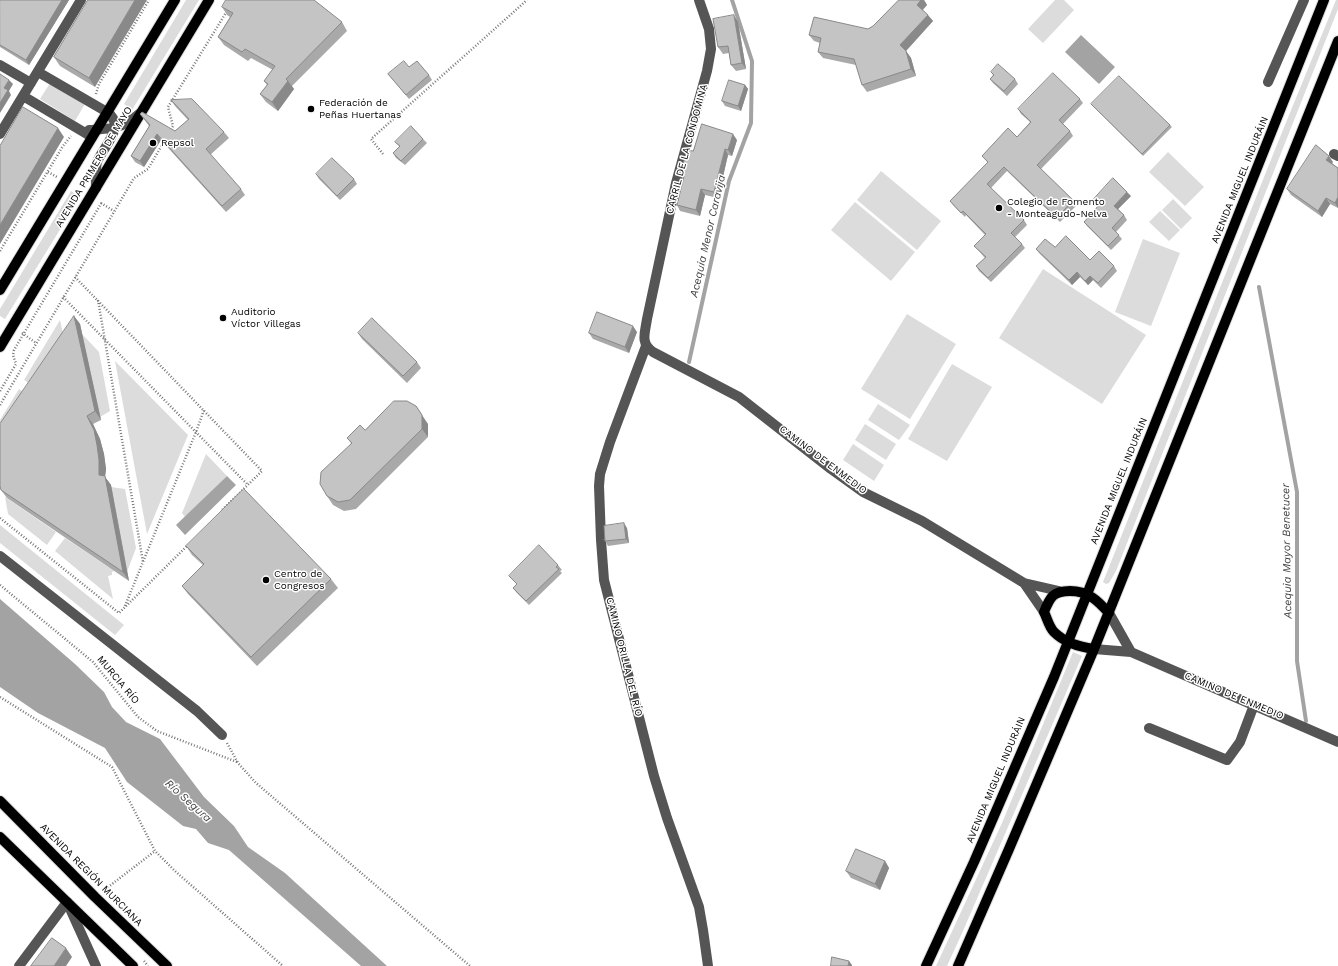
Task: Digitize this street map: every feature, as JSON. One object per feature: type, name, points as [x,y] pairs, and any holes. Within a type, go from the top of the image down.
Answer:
[{"type":"main road","name":"AVENIDA PRIMERO DE MAYO","points":[[0,290],[174,0]]},
{"type":"main road","name":"AVENIDA PRIMERO DE MAYO","points":[[0,347],[209,0]]},
{"type":"main road","name":"AVENIDA MIGUEL INDURÁIN","points":[[926,966],[974,862],[1068,643],[1324,0]]},
{"type":"main road","points":[[958,966],[1007,856],[1109,613],[1338,41]]},
{"type":"main road","points":[[1094,649],[1068,643],[1053,631],[1044,612],[1049,599],[1059,591],[1080,591],[1098,602],[1109,613]]},
{"type":"main road","name":"AVENIDA REGIÓN MURCIANA","points":[[0,801],[166,966]]},
{"type":"main road","points":[[0,837],[133,966]]},
{"type":"street","points":[[0,134],[81,0]]},
{"type":"street","name":"CARRIL DE LA CONDOMINA","points":[[646,346],[644,338],[647,319],[676,183],[707,70],[711,49],[709,29],[699,0]]},
{"type":"street","points":[[1268,82],[1304,0]]},
{"type":"street","points":[[0,65],[31,83]]},
{"type":"street","points":[[38,72],[107,112],[114,120],[114,134],[98,161],[96,188]]},
{"type":"street","points":[[23,96],[77,129],[94,134],[129,123],[141,112]]},
{"type":"street","name":"CAMINO DE ENMEDIO","points":[[646,346],[653,352],[738,397],[863,492],[922,520],[1024,583]]},
{"type":"street","name":"CAMINO ORILLA DEL RÍO","points":[[646,346],[610,442],[600,474],[599,486],[604,572],[606,587],[654,776],[667,818],[699,907],[708,966]]},
{"type":"street","points":[[0,556],[197,711],[222,735]]},
{"type":"street","points":[[1024,583],[1059,591]]},
{"type":"street","points":[[1024,583],[1044,612]]},
{"type":"street","points":[[1109,613],[1131,652]]},
{"type":"street","name":"CAMINO DE ENMEDIO","points":[[1094,649],[1131,652],[1338,742]]},
{"type":"street","points":[[1149,728],[1227,760],[1240,742],[1254,705]]},
{"type":"street","points":[[19,966],[67,902],[96,966]]},
{"type":"path","points":[[383,154],[370,139],[527,0]]},
{"type":"path","points":[[0,405],[134,178],[148,169],[152,163],[173,126],[168,107],[229,6]]},
{"type":"path","points":[[0,391],[16,364],[13,355],[14,350],[104,199]]},
{"type":"path","points":[[75,276],[262,471],[220,513]]},
{"type":"path","points":[[63,297],[248,485]]},
{"type":"path","points":[[98,300],[143,562]]},
{"type":"path","points":[[124,608],[204,410]]},
{"type":"path","points":[[0,518],[119,613],[192,541]]},
{"type":"path","name":"MURCIA RÍO","points":[[0,585],[93,662],[138,717],[157,732],[238,762]]},
{"type":"path","points":[[0,697],[112,767],[155,851],[175,871],[283,966]]},
{"type":"path","points":[[222,735],[238,762],[256,783],[470,966]]},
{"type":"path","points":[[95,897],[155,851]]},
{"type":"shaded area","points":[[186,0],[199,0],[132,110],[124,104]]},
{"type":"shaded area","points":[[1055,0],[1064,0],[1074,10],[1043,43],[1028,29]]},
{"type":"shaded area","points":[[1336,0],[1338,0],[1338,9],[1116,571],[1109,583],[1106,584],[1103,582]]},
{"type":"shaded area","points":[[50,83],[85,104],[75,121],[40,99]]},
{"type":"shaded area","points":[[1168,152],[1204,187],[1185,206],[1149,172]]},
{"type":"shaded area","points":[[881,171],[941,221],[917,250],[857,200]]},
{"type":"shaded area","points":[[71,191],[80,197],[5,319],[0,316],[0,309]]},
{"type":"shaded area","points":[[1173,199],[1192,218],[1181,229],[1162,210]]},
{"type":"shaded area","points":[[855,202],[915,252],[891,281],[831,230]]},
{"type":"shaded area","points":[[1160,211],[1180,230],[1169,241],[1149,222]]},
{"type":"shaded area","points":[[1143,239],[1180,253],[1151,326],[1115,312]]},
{"type":"shaded area","points":[[1043,269],[1146,335],[1102,404],[999,338]]},
{"type":"shaded area","points":[[907,314],[956,344],[910,419],[861,389]]},
{"type":"shaded area","points":[[60,320],[66,346],[37,388],[24,380]]},
{"type":"shaded area","points":[[82,334],[99,352],[110,411],[100,417]]},
{"type":"shaded area","points":[[115,361],[188,435],[147,534]]},
{"type":"shaded area","points":[[952,364],[992,387],[947,461],[908,439]]},
{"type":"shaded area","points":[[19,389],[31,397],[0,442],[0,420]]},
{"type":"shaded area","points":[[878,404],[910,425],[899,440],[868,420]]},
{"type":"shaded area","points":[[865,424],[896,444],[886,460],[855,440]]},
{"type":"shaded area","points":[[853,444],[884,465],[874,481],[843,460]]},
{"type":"shaded area","points":[[206,454],[227,476],[185,517],[182,513]]},
{"type":"shaded area","points":[[111,487],[125,489],[136,548],[127,572]]},
{"type":"shaded area","points":[[5,497],[56,532],[47,545],[8,514]]},
{"type":"shaded area","points":[[0,525],[124,625],[115,635],[0,543]]},
{"type":"shaded area","points":[[65,538],[114,571],[112,572],[112,575],[108,576],[113,599],[55,551]]},
{"type":"shaded area","points":[[1073,652],[1082,656],[963,931],[947,966],[936,966],[1002,823]]},
{"type":"water","points":[[1081,35],[1115,67],[1099,84],[1065,52]]},
{"type":"water","points":[[227,476],[236,485],[185,535],[176,525]]},
{"type":"water","name":"Río Segura","points":[[0,599],[75,664],[104,692],[112,707],[126,722],[160,739],[204,797],[234,826],[248,847],[285,873],[387,966],[361,966],[229,850],[208,843],[196,829],[183,826],[127,782],[105,748],[38,713],[0,687]]},
{"type":"building","points":[[0,0],[62,0],[26,60],[0,45]]},
{"type":"building","points":[[88,0],[135,0],[89,78],[54,57]]},
{"type":"building","points":[[226,0],[314,0],[342,22],[286,79],[288,81],[272,102],[260,94],[268,84],[264,81],[275,66],[245,49],[242,52],[218,37],[233,13],[222,7]]},
{"type":"building","points":[[899,0],[921,0],[917,5],[928,15],[900,45],[906,51],[911,69],[862,85],[854,59],[818,52],[821,38],[809,35],[814,17],[868,29],[873,26]]},
{"type":"building","points":[[734,15],[742,63],[731,65],[728,46],[718,47],[713,19]]},
{"type":"building","points":[[404,61],[409,67],[417,61],[429,75],[406,95],[388,74]]},
{"type":"building","points":[[998,64],[1015,79],[1004,91],[990,79],[994,75],[991,72]]},
{"type":"building","points":[[1053,73],[1080,99],[1059,120],[1070,131],[1037,165],[1073,200],[1057,218],[1004,167],[987,184],[1024,220],[1011,233],[1022,244],[988,278],[976,266],[986,257],[974,246],[986,234],[963,211],[961,213],[950,201],[988,162],[982,156],[1008,128],[1017,137],[1031,122],[1018,109]]},
{"type":"building","points":[[0,74],[9,80],[4,88],[8,90],[0,103]]},
{"type":"building","points":[[1119,76],[1170,125],[1142,154],[1091,104]]},
{"type":"building","points":[[729,80],[745,85],[738,106],[722,101]]},
{"type":"building","points":[[192,99],[224,132],[206,149],[241,189],[222,206],[157,134],[140,161],[131,156],[150,125],[140,114],[142,112],[175,131],[189,119],[171,100]]},
{"type":"building","points":[[23,107],[58,128],[0,225],[0,146]]},
{"type":"building","points":[[702,124],[733,134],[728,150],[725,149],[714,192],[701,189],[696,210],[677,205],[684,176],[680,175],[687,150],[693,151]]},
{"type":"building","points":[[411,126],[423,139],[401,161],[393,153],[400,146],[395,142]]},
{"type":"building","points":[[1316,145],[1329,156],[1326,160],[1338,168],[1338,197],[1335,203],[1326,198],[1318,211],[1287,189]]},
{"type":"building","points":[[332,158],[354,179],[337,196],[316,174]]},
{"type":"building","points":[[1113,178],[1127,192],[1114,206],[1124,215],[1112,228],[1119,235],[1108,246],[1084,222],[1100,204],[1094,199]]},
{"type":"building","points":[[1066,236],[1090,260],[1099,251],[1114,266],[1098,283],[1090,276],[1085,281],[1077,272],[1069,280],[1036,249],[1045,239],[1055,247]]},
{"type":"building","points":[[597,312],[633,326],[625,347],[589,333]]},
{"type":"building","points":[[74,316],[95,411],[87,416],[94,430],[99,460],[99,475],[105,476],[123,572],[1,490],[0,486],[0,424]]},
{"type":"building","points":[[372,318],[417,362],[403,376],[358,333]]},
{"type":"building","points":[[394,401],[407,401],[416,406],[422,415],[422,429],[350,500],[338,502],[327,496],[320,484],[321,472],[352,443],[347,438],[360,425],[365,430]]},
{"type":"building","name":"Centro de Congresos","points":[[244,489],[331,579],[251,657],[182,586],[204,564],[186,546]]},
{"type":"building","points":[[624,523],[626,539],[605,541],[604,526]]},
{"type":"building","points":[[539,545],[558,565],[556,567],[559,569],[526,601],[513,588],[517,584],[509,576]]},
{"type":"building","points":[[856,849],[885,861],[875,884],[846,871]]},
{"type":"building","points":[[52,938],[66,948],[54,966],[31,966]]},
{"type":"building","points":[[832,957],[849,961],[848,966],[831,966]]},
{"type":"waterway","name":"Acequia Menor Caravija","points":[[689,362],[729,181],[751,123],[752,61],[732,0]]},
{"type":"waterway","name":"Acequia Mayor Benetucer","points":[[1259,287],[1297,492],[1297,661],[1306,721]]},
{"type":"place","name":"Federación de Peñas Huertanas","points":[[311,109]]},
{"type":"place","name":"Repsol","points":[[153,143]]},
{"type":"place","name":"Colegio de Fomento - Monteagudo-Nelva","points":[[999,208]]},
{"type":"place","name":"Auditorio Víctor Villegas","points":[[223,318]]},
{"type":"place","name":"Centro de Congresos","points":[[266,580]]}]
